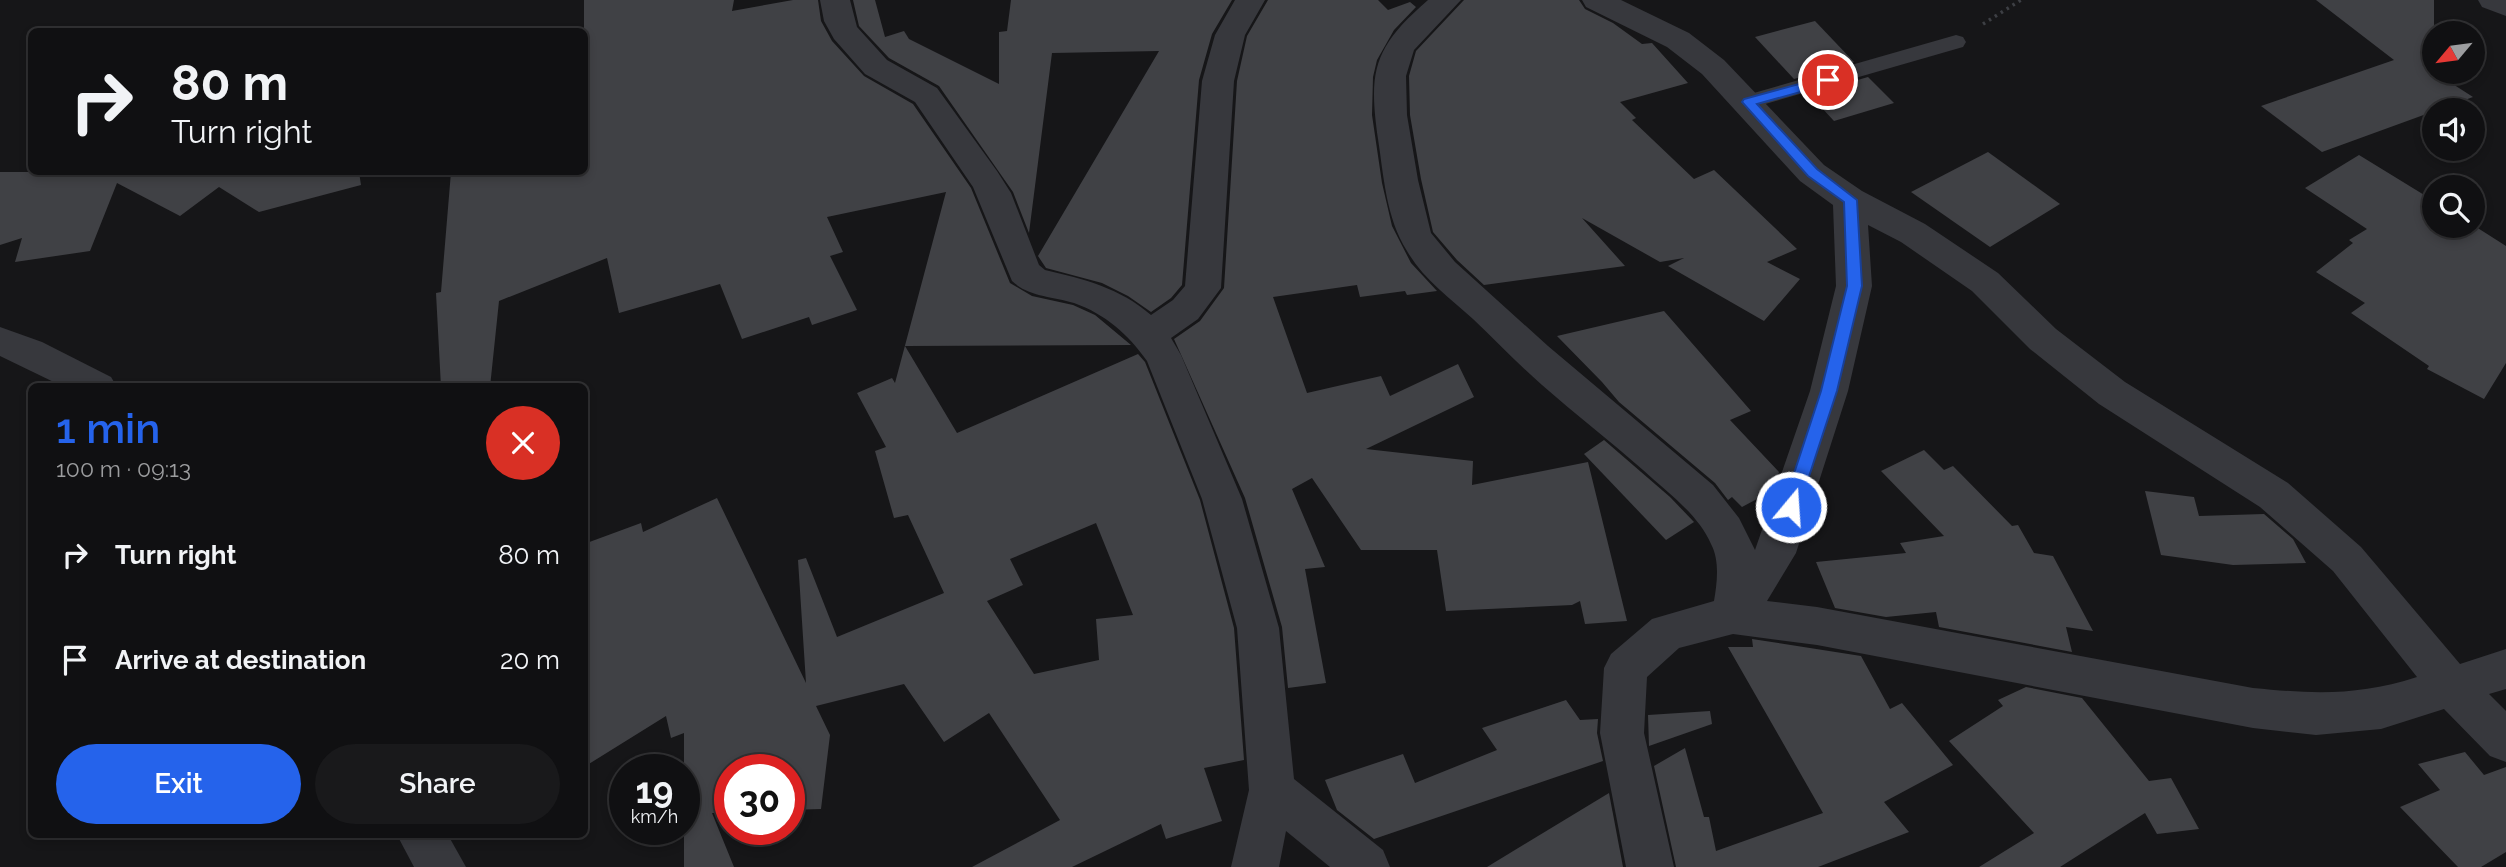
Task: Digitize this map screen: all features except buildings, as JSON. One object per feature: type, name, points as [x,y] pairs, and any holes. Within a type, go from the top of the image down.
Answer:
[{"type":"street","points":[[835,0],[839,21],[845,32],[876,67],[926,95],[985,179],[1024,272],[1034,281],[1082,292],[1120,309],[1147,333],[1163,355],[1222,499],[1258,628],[1272,790],[1255,867]]},
{"type":"street","points":[[1147,333],[1172,322],[1191,307],[1203,288],[1218,81],[1230,35],[1250,0]]},
{"type":"street","points":[[1446,0],[1413,29],[1396,51],[1389,73],[1388,101],[1405,197],[1419,242],[1456,283],[1563,381],[1628,433],[1696,494],[1716,517],[1732,544],[1738,570],[1733,615]]},
{"type":"street","points":[[1597,0],[1678,40],[1713,67],[1812,173],[1850,200],[1913,233],[1985,282],[2043,339],[2112,393],[2274,495],[2347,559],[2451,685],[2506,741]]},
{"type":"street","points":[[2493,0],[2506,7]]},
{"type":"street","points":[[1733,615],[1776,553],[1829,391],[1854,286],[1850,200]]},
{"type":"street","points":[[0,341],[29,352],[90,383]]},
{"type":"street","points":[[1650,867],[1622,733],[1626,668],[1667,632],[1733,615],[1817,626],[2253,708],[2316,715],[2381,709],[2506,669]]},
{"type":"street","points":[[1272,790],[1366,867]]},
{"type":"street","points":[[422,838],[442,867]]},
{"type":"lane","points":[[1748,102],[1956,42]]},
{"type":"path","points":[[1956,42],[2021,0]]},
{"type":"route","points":[[1791,507],[1829,391],[1854,286],[1850,200],[1812,173],[1748,102],[1828,80]]}]
